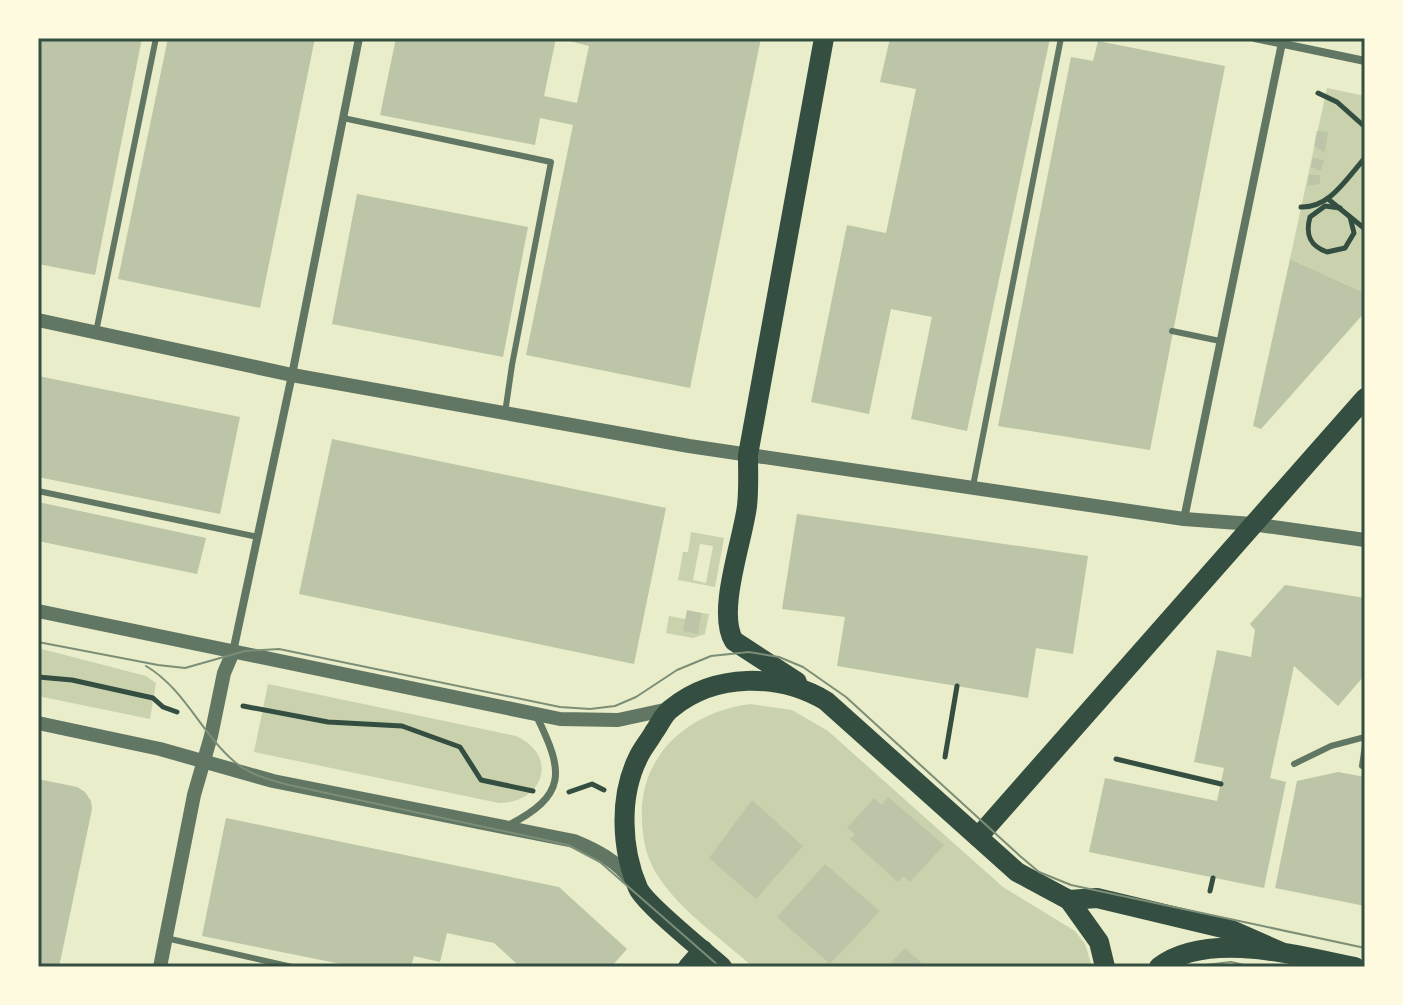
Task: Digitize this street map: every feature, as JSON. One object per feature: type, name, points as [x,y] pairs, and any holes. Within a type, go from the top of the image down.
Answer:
[{"type":"main road","points":[[824,38],[748,455],[747,505],[733,577],[728,632],[734,641],[841,713],[1017,872],[1069,900],[1099,942],[1105,967]]},
{"type":"main road","points":[[978,837],[1365,398]]},
{"type":"main road","points":[[722,967],[639,891],[627,843],[626,796],[638,758],[669,709],[711,686],[740,681],[769,681],[813,693]]},
{"type":"main road","points":[[1069,900],[1097,898],[1231,930],[1281,952]]},
{"type":"main road","points":[[1159,967],[1176,956],[1208,947],[1281,952],[1355,967]]},
{"type":"main road","points":[[688,967],[703,950]]},
{"type":"street","points":[[160,967],[194,795],[224,673],[233,652],[258,537],[359,38]]},
{"type":"street","points":[[1255,38],[1282,41],[1365,61]]},
{"type":"street","points":[[1184,519],[1282,41]]},
{"type":"street","points":[[38,320],[292,375],[748,455],[1184,519],[1252,524],[1365,540]]},
{"type":"street","points":[[38,611],[560,719],[608,721],[669,709]]},
{"type":"street","points":[[505,827],[535,811],[545,801],[556,777],[552,747],[536,715]]},
{"type":"street","points":[[38,723],[160,749],[273,781],[562,838],[590,847],[624,871],[639,891]]},
{"type":"lane","points":[[96,333],[156,38]]},
{"type":"lane","points":[[973,488],[1061,38]]},
{"type":"lane","points":[[343,118],[551,162],[505,413]]},
{"type":"lane","points":[[1172,331],[1220,341]]},
{"type":"lane","points":[[38,491],[258,537]]},
{"type":"lane","points":[[1294,764],[1331,746],[1365,737]]},
{"type":"lane","points":[[1365,745],[1362,766],[1365,766]]},
{"type":"lane","points":[[166,938],[292,967]]},
{"type":"path","points":[[1318,93],[1337,102],[1365,127]]},
{"type":"path","points":[[1301,207],[1325,203],[1365,158]]},
{"type":"path","points":[[1328,199],[1365,229]]},
{"type":"path","points":[[1340,208],[1325,206],[1310,217],[1308,235],[1311,243],[1327,252],[1345,248],[1354,233],[1350,217]]},
{"type":"path","points":[[38,677],[72,680],[153,698],[163,707],[177,712]]},
{"type":"path","points":[[945,757],[957,686]]},
{"type":"path","points":[[243,706],[328,722],[402,726],[460,747],[481,780],[534,791]]},
{"type":"path","points":[[1116,759],[1221,784]]},
{"type":"path","points":[[568,792],[592,784],[612,794]]},
{"type":"path","points":[[1210,891],[1213,878]]},
{"type":"green space","points":[[1327,88],[1365,96],[1365,293],[1290,259]]},
{"type":"green space","points":[[691,532],[724,538],[715,587],[678,580],[683,552],[688,552]],"holes":[[[700,544],[713,546],[706,583],[693,580]]]},
{"type":"green space","points":[[702,613],[709,614],[705,634],[693,638],[666,633],[669,616],[685,619],[698,633]]},
{"type":"green space","points":[[38,648],[146,676],[156,683],[150,719],[38,696]]},
{"type":"green space","points":[[268,684],[516,736],[538,755],[542,766],[540,777],[526,795],[499,803],[254,752]]},
{"type":"green space","points":[[750,704],[792,710],[828,731],[1003,887],[1075,931],[1085,944],[1092,967],[753,967],[669,891],[649,858],[642,821],[643,797],[649,776],[658,757],[672,741],[707,716]]},
{"type":"building","points":[[38,38],[142,38],[95,275],[38,264]]},
{"type":"building","points":[[168,38],[315,38],[260,308],[118,279]]},
{"type":"building","points":[[396,38],[556,38],[544,96],[577,103],[589,46],[558,38],[761,38],[690,388],[526,355],[573,125],[540,118],[535,145],[380,115]]},
{"type":"building","points":[[890,38],[1050,38],[967,431],[911,419],[932,317],[891,309],[869,414],[811,402],[847,225],[886,233],[916,89],[880,82]]},
{"type":"building","points":[[1098,41],[1225,66],[1150,450],[998,426],[1071,57],[1093,61]]},
{"type":"building","points":[[1317,131],[1328,132],[1325,153],[1314,146]]},
{"type":"building","points":[[1313,158],[1324,160],[1321,171],[1311,167]]},
{"type":"building","points":[[1309,175],[1320,175],[1320,184],[1307,186]]},
{"type":"building","points":[[357,194],[528,227],[503,357],[332,324]]},
{"type":"building","points":[[1290,259],[1365,293],[1365,312],[1261,429],[1253,426]]},
{"type":"building","points":[[38,376],[240,417],[220,514],[38,477]]},
{"type":"building","points":[[332,439],[666,508],[634,664],[299,594]]},
{"type":"building","points":[[38,502],[206,538],[197,574],[38,541]]},
{"type":"building","points":[[797,514],[1088,556],[1073,654],[1036,648],[1028,698],[837,666],[845,617],[782,609]]},
{"type":"building","points":[[1285,585],[1365,598],[1365,671],[1338,706],[1294,666],[1270,778],[1286,782],[1264,888],[1089,852],[1105,778],[1217,801],[1224,768],[1194,762],[1217,650],[1251,657],[1255,630],[1250,624]]},
{"type":"building","points":[[687,610],[702,613],[698,634],[683,631]]},
{"type":"building","points":[[1338,772],[1365,777],[1365,906],[1275,888],[1297,781]]},
{"type":"building","points":[[38,779],[77,787],[85,792],[92,809],[59,967],[38,967]]},
{"type":"building","points":[[888,797],[944,845],[910,882],[903,876],[898,882],[850,839],[855,834],[847,828],[874,798],[882,805]]},
{"type":"building","points":[[752,800],[803,846],[756,899],[709,858]]},
{"type":"building","points":[[226,818],[559,887],[627,949],[611,967],[514,967],[517,964],[494,943],[447,933],[440,962],[414,956],[411,967],[356,967],[202,936]]},
{"type":"building","points":[[825,864],[880,911],[830,964],[777,917]]},
{"type":"building","points":[[905,948],[926,967],[887,967]]},
{"type":"tram line","points":[[38,642],[185,668],[245,651],[279,649],[560,707],[590,709],[615,706],[636,697],[677,670],[711,656],[749,652],[779,657],[803,667],[846,697],[1039,872],[1071,885],[1365,948]]},
{"type":"tram line","points":[[146,666],[172,687],[213,739],[248,771],[289,785],[568,845],[600,862],[720,967]]},
{"type":"tram line","points":[[1188,967],[1231,962],[1253,967]]}]
